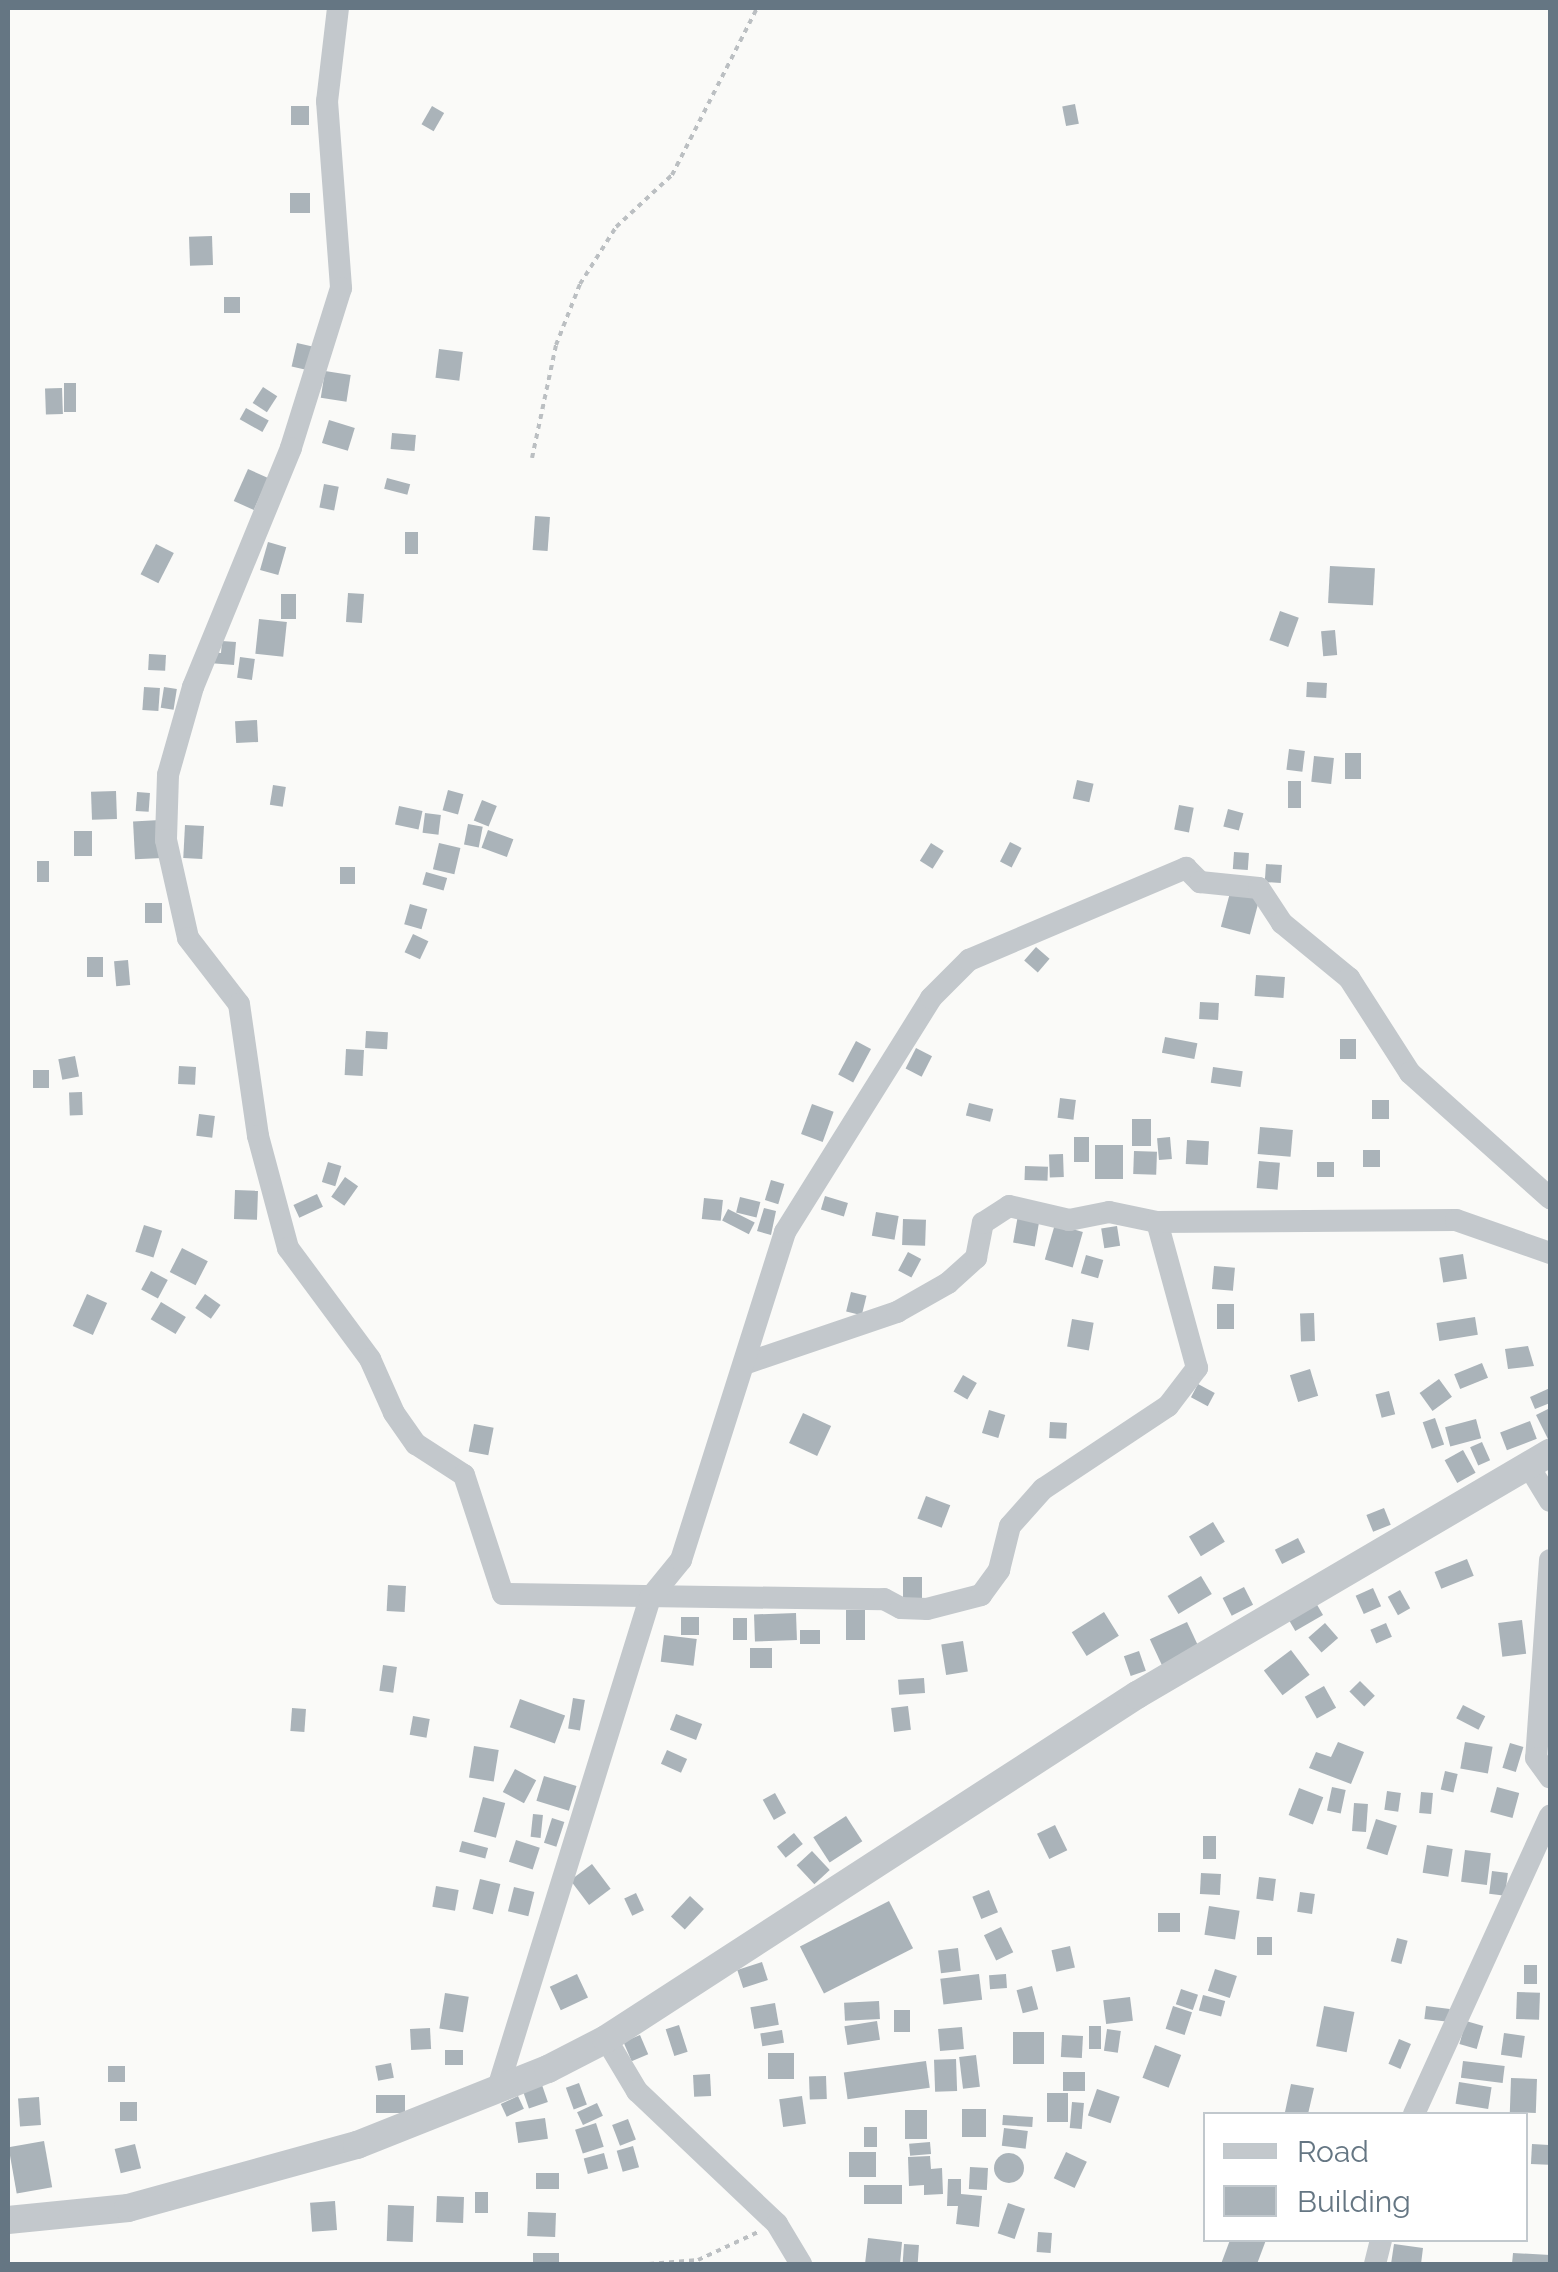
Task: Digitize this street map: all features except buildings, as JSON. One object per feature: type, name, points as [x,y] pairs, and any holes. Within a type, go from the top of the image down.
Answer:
[{"type":"street","points":[[338,8],[327,102],[341,288],[292,448],[193,686],[168,775],[166,840],[188,938],[238,1004],[258,1136],[288,1248],[370,1360],[394,1414],[416,1444],[464,1475],[503,1594],[884,1599],[926,1609],[981,1595],[999,1570],[1010,1526],[1042,1490],[1168,1406],[1198,1368],[1156,1222]]},
{"type":"street","points":[[497,2091],[650,1598],[680,1560],[785,1232],[931,998],[968,960],[1186,868],[1200,882],[1259,888],[1282,923],[1350,978],[1410,1073],[1550,1198]]},
{"type":"street","points":[[744,1364],[897,1312],[948,1283],[976,1258],[983,1224],[1010,1206],[1070,1220],[1110,1212],[1156,1222],[1441,1219],[1550,1253]]},
{"type":"street","points":[[8,2220],[128,2208],[358,2144],[497,2091],[606,2039],[1088,1726],[1539,1459],[1550,1500]]},
{"type":"street","points":[[1550,1560],[1536,1758],[1550,1777]]},
{"type":"street","points":[[1415,2112],[1550,1815]]},
{"type":"street","points":[[606,2039],[637,2091],[777,2224],[801,2264]]},
{"type":"path","points":[[532,458],[556,345],[580,284],[616,227],[672,174],[757,8]]},
{"type":"path","points":[[649,2264],[698,2260],[777,2224]]}]
